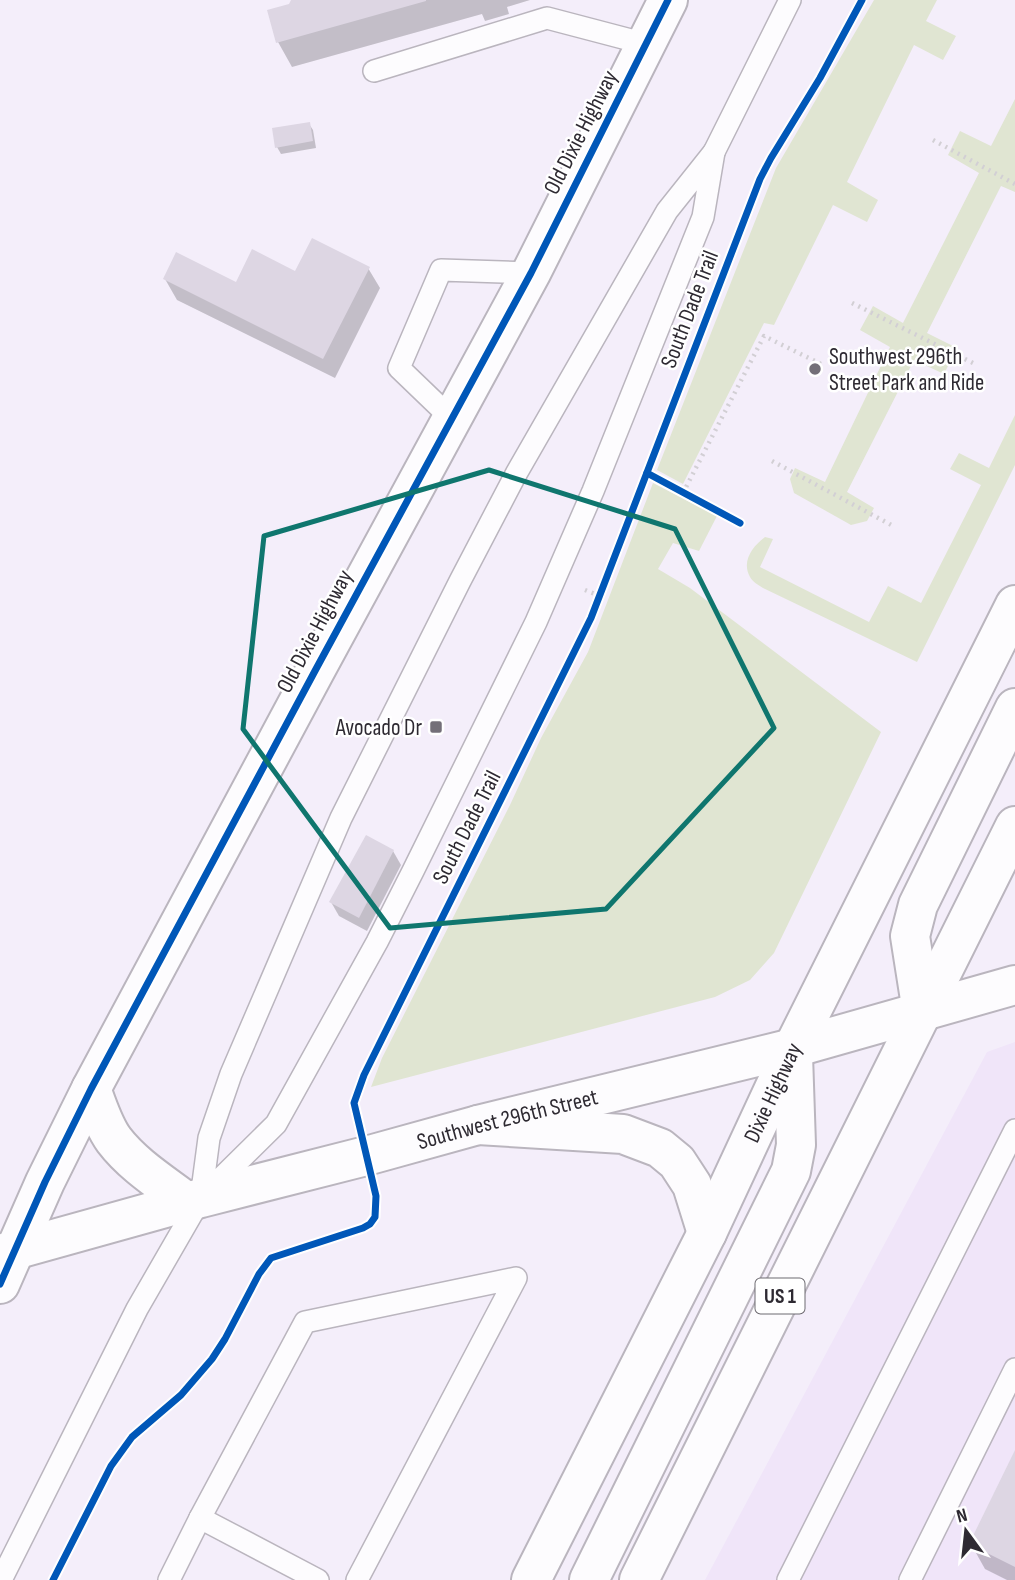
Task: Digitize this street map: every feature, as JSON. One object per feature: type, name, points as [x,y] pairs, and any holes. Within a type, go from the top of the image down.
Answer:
[{"type":"main road","name":"Old Dixie Highway","points":[[5,1263],[91,1089],[531,273],[668,0]]},
{"type":"main road","name":"Dixie Highway","points":[[531,1580],[707,1233],[793,1048],[1015,605]]},
{"type":"main road","points":[[922,1013],[910,936],[918,905],[1015,708]]},
{"type":"main road","name":"US 1","points":[[639,1580],[1015,826]]},
{"type":"main road","name":"Southwest 296th Street","points":[[5,1263],[194,1200],[478,1125],[793,1048],[1015,985]]},
{"type":"main road","points":[[590,1580],[791,1171],[796,1145],[793,1048]]},
{"type":"main road","points":[[91,1089],[114,1139],[142,1167],[194,1200]]},
{"type":"main road","points":[[478,1125],[623,1134],[660,1147],[677,1162],[692,1185],[707,1233]]},
{"type":"lane","points":[[1,1580],[136,1309],[194,1200],[209,1138],[231,1074],[341,818],[516,474],[667,211],[714,152],[790,0]]},
{"type":"lane","points":[[374,71],[547,18],[646,44]]},
{"type":"lane","points":[[194,1200],[276,1124],[377,942],[524,647],[593,491],[703,217],[714,152]]},
{"type":"lane","points":[[452,419],[399,368],[441,270],[531,273]]},
{"type":"lane","points":[[788,1580],[1015,1130]]},
{"type":"lane","points":[[169,1580],[305,1322],[516,1278],[357,1580]]},
{"type":"lane","points":[[910,1580],[1015,1369]]},
{"type":"lane","points":[[200,1518],[318,1580]]},
{"type":"path","points":[[933,140],[1015,184]]},
{"type":"path","points":[[852,303],[975,364]]},
{"type":"path","points":[[683,493],[764,336],[821,364]]},
{"type":"path","points":[[772,461],[895,527]]},
{"type":"path","points":[[671,486],[694,499]]},
{"type":"path","points":[[581,589],[601,592],[595,607]]},
{"type":"highlighted area","points":[[489,470],[675,529],[774,728],[606,909],[390,928],[243,729],[264,536]]},
{"type":"shaded area","points":[[1015,1042],[1015,1580],[705,1580],[987,1052]]},
{"type":"green space","points":[[874,0],[937,0],[926,21],[956,36],[943,60],[914,45],[847,182],[878,200],[867,222],[833,205],[774,325],[764,323],[683,484],[657,470],[776,168]]},
{"type":"green space","points":[[1015,99],[1015,192],[1001,186],[927,333],[957,348],[944,374],[914,360],[847,492],[874,508],[867,521],[851,525],[794,493],[790,479],[795,468],[825,482],[890,347],[860,330],[873,306],[903,323],[979,173],[948,155],[960,131],[991,146]]},
{"type":"green space","points":[[1015,415],[1015,465],[917,662],[763,588],[750,577],[748,560],[753,549],[765,537],[773,539],[760,567],[869,622],[888,586],[921,603],[981,485],[950,469],[959,453],[989,468]]},
{"type":"green space","points":[[653,483],[717,516],[699,551],[673,543],[658,569],[690,588],[881,732],[774,953],[750,980],[715,997],[371,1087],[382,1058],[541,738],[588,652]]},
{"type":"building","points":[[291,0],[426,1],[276,43],[267,10],[289,4]]},
{"type":"building","points":[[310,122],[313,141],[275,148],[272,128]]},
{"type":"building","points":[[312,238],[370,267],[323,359],[163,279],[176,252],[236,282],[252,249],[295,271]]},
{"type":"building","points":[[366,835],[394,850],[359,918],[329,902]]},
{"type":"building","points":[[1015,1450],[1015,1567],[969,1544]]},
{"type":"cycle path","points":[[0,1284],[45,1182],[91,1089],[531,273],[668,0]]},
{"type":"cycle path","name":"South Dade Trail","points":[[53,1580],[111,1466],[132,1437],[181,1395],[212,1359],[259,1274],[271,1258],[363,1228],[375,1217],[376,1196],[354,1103],[364,1075],[591,618],[760,179],[820,78],[862,0]]},
{"type":"cycle path","points":[[647,473],[740,523]]},
{"type":"place","name":"Southwest 296th Street Park and Ride","points":[[815,369]]},
{"type":"place","name":"Avocado Dr","points":[[436,727]]}]
